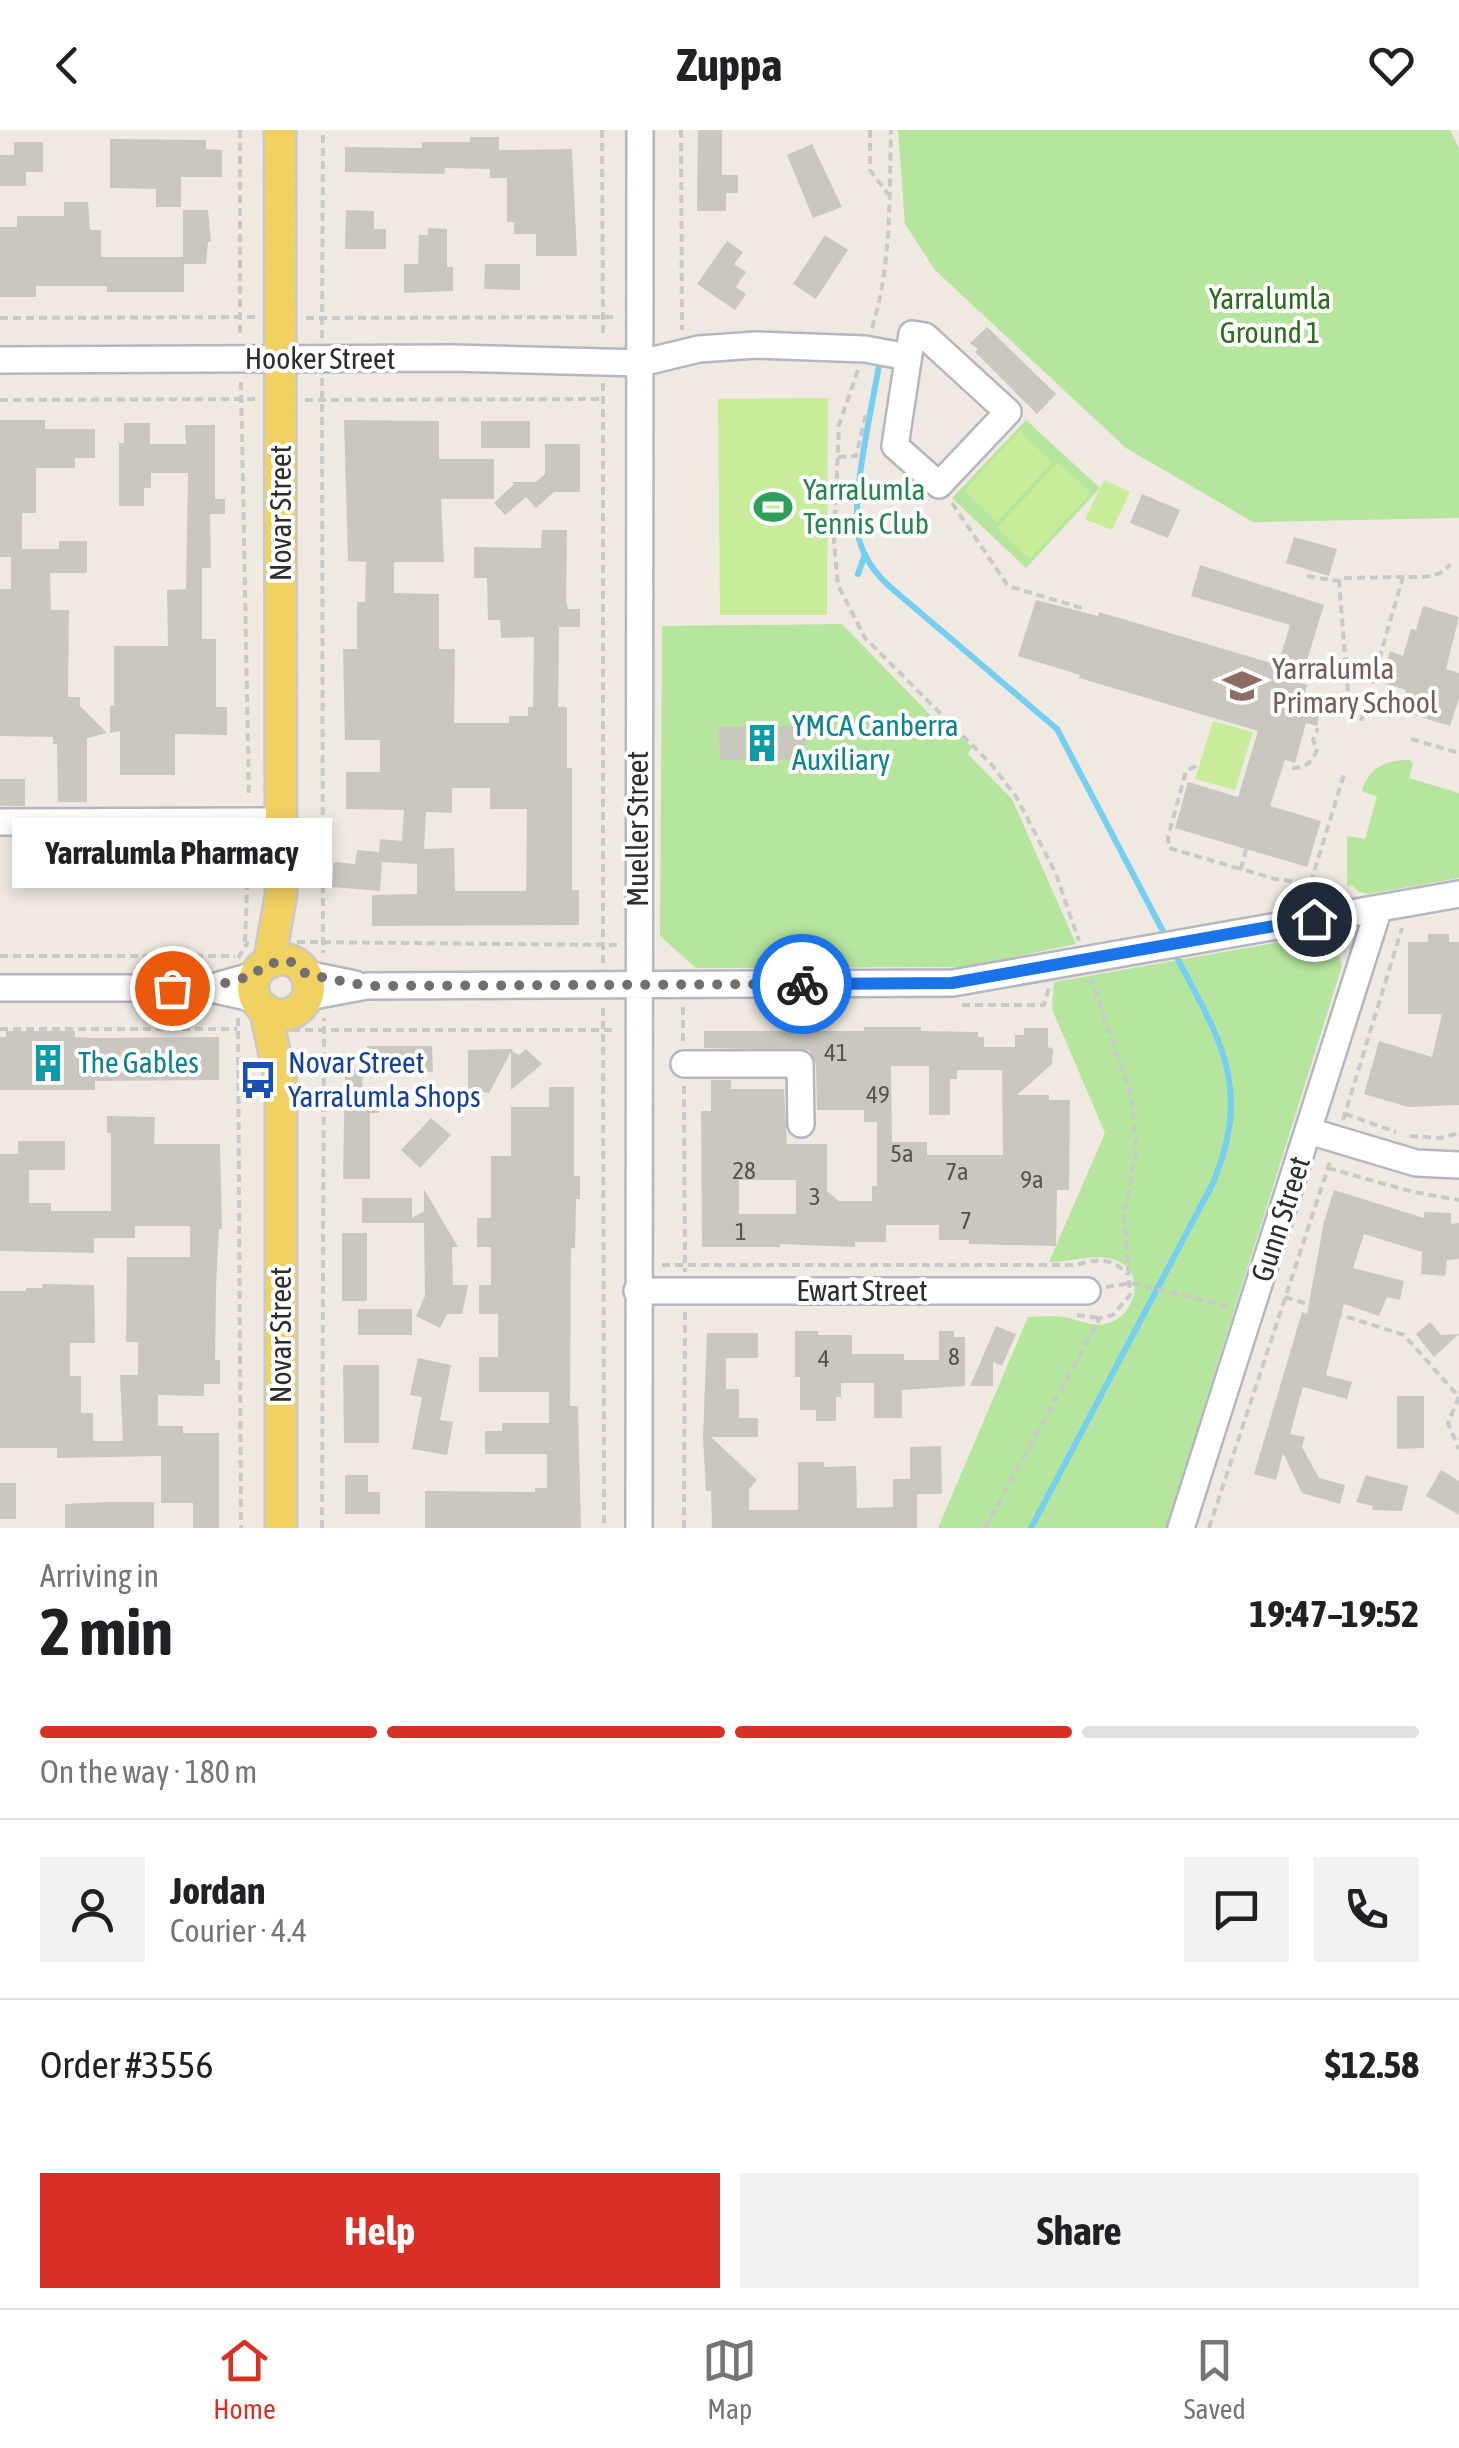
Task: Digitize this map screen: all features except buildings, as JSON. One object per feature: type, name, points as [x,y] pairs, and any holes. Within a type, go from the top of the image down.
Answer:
[{"type":"main road","name":"Novar Street","points":[[280,130],[281,1528]]},
{"type":"street","name":"Mueller Street","points":[[638,1528],[640,130]]},
{"type":"street","points":[[912,334],[925,336],[1008,412],[940,485],[895,446],[908,358],[912,334]]},
{"type":"street","name":"Hooker Street","points":[[0,360],[452,358],[641,363],[699,349],[756,346],[865,349],[908,358]]},
{"type":"street","points":[[0,822],[282,821]]},
{"type":"street","points":[[0,988],[952,983],[1459,894]]},
{"type":"street","name":"Gunn Street","points":[[1181,1528],[1378,908]]},
{"type":"street","points":[[684,1064],[800,1064],[801,1124]]},
{"type":"street","points":[[1309,1131],[1426,1165],[1459,1165]]},
{"type":"street","name":"Ewart Street","points":[[637,1278],[1087,1291]]},
{"type":"path","points":[[240,130],[249,821],[280,984],[322,1528]]},
{"type":"path","points":[[0,1030],[238,1029],[323,943],[324,130]]},
{"type":"path","points":[[602,130],[604,1528]]},
{"type":"path","points":[[682,130],[682,335]]},
{"type":"path","points":[[870,130],[870,170],[889,195]]},
{"type":"path","points":[[891,130],[882,296],[839,425],[834,542],[838,584],[865,638],[992,765],[1017,798],[1056,874],[1082,947]]},
{"type":"path","points":[[0,318],[641,317]]},
{"type":"path","points":[[838,457],[856,456],[866,414]]},
{"type":"path","points":[[948,497],[1008,586],[1085,609]]},
{"type":"path","points":[[1308,576],[1339,581],[1432,576],[1450,564]]},
{"type":"path","points":[[1361,720],[1403,577]]},
{"type":"path","points":[[1339,581],[1350,717]]},
{"type":"path","points":[[1292,768],[1306,766],[1313,759],[1313,740],[1318,728]]},
{"type":"path","points":[[1412,740],[1459,754]]},
{"type":"path","points":[[1196,766],[1186,771],[1168,837],[1169,848],[1275,879],[1310,883]]},
{"type":"path","points":[[1307,896],[1345,771]]},
{"type":"path","points":[[1240,869],[1246,849]]},
{"type":"path","points":[[1210,1528],[1402,928]]},
{"type":"path","points":[[241,1528],[238,1029],[323,943],[637,945]]},
{"type":"path","points":[[0,956],[280,984],[603,1030],[637,1030]]},
{"type":"path","points":[[985,1528],[1100,1318],[1113,1315],[1130,1295],[1124,1216],[1136,1151],[1132,1098],[1089,973]]},
{"type":"path","points":[[1345,1114],[1409,1136],[1440,1138],[1459,1133]]},
{"type":"path","points":[[1328,1168],[1413,1192],[1459,1200]]},
{"type":"path","points":[[637,1278],[1077,1265],[1100,1260],[1128,1274]]},
{"type":"path","points":[[1131,1283],[1251,1311]]},
{"type":"path","points":[[1285,1297],[1404,1335],[1459,1397],[1448,1422],[1459,1449]]},
{"type":"green space","name":"Yarralumla Ground 1","points":[[898,130],[1450,130],[1459,148],[1459,518],[1253,522],[1126,448],[935,270],[905,224]]},
{"type":"green space","name":"Yarralumla Tennis Club","points":[[828,398],[827,615],[720,615],[718,399]]},
{"type":"green space","points":[[1026,420],[1100,488],[1026,568],[952,498]]},
{"type":"green space","points":[[1019,431],[1052,462],[997,522],[964,491]]},
{"type":"green space","points":[[1058,462],[1091,493],[1030,559],[997,528]]},
{"type":"green space","points":[[1104,480],[1130,492],[1112,530],[1085,519]]},
{"type":"green space","points":[[842,624],[937,722],[942,720],[972,747],[968,754],[1012,799],[1076,944],[965,967],[696,968],[660,936],[662,626]]},
{"type":"green space","points":[[1213,721],[1253,732],[1235,790],[1195,779]]},
{"type":"green space","points":[[1409,760],[1413,763],[1409,778],[1459,793],[1459,878],[1369,894],[1359,892],[1352,885],[1347,886],[1347,836],[1365,839],[1377,797],[1362,791],[1365,783],[1379,767]]},
{"type":"green space","points":[[1309,937],[1332,945],[1342,966],[1166,1528],[938,1528],[1028,1317],[1105,1324],[1124,1314],[1134,1296],[1132,1276],[1118,1261],[1094,1257],[1049,1262],[1105,1133],[1052,1009],[1054,982]]},
{"type":"waterway","points":[[879,365],[857,502],[859,539],[864,553],[889,586],[1057,729],[1167,939]]},
{"type":"waterway","points":[[858,574],[865,554]]},
{"type":"waterway","points":[[1031,1528],[1213,1183],[1225,1148],[1230,1117],[1225,1062],[1204,1009],[1173,950]]},
{"type":"way so far","points":[[172,988],[207,988],[255,975],[260,968],[282,960],[295,963],[306,974],[367,986],[802,984]]},
{"type":"place","name":"Yarralumla Tennis Club","points":[[773,507]]},
{"type":"place","name":"Yarralumla Primary School","points":[[1242,686]]},
{"type":"place","name":"YMCA Canberra Auxiliary","points":[[762,743]]},
{"type":"place","name":"Yarralumla Pharmacy","points":[[172,988]]},
{"type":"place","name":"The Gables","points":[[48,1063]]},
{"type":"place","name":"Novar Street Yarralumla Shops","points":[[258,1080]]},
{"type":"route","points":[[802,984],[952,983],[1314,919]]}]
